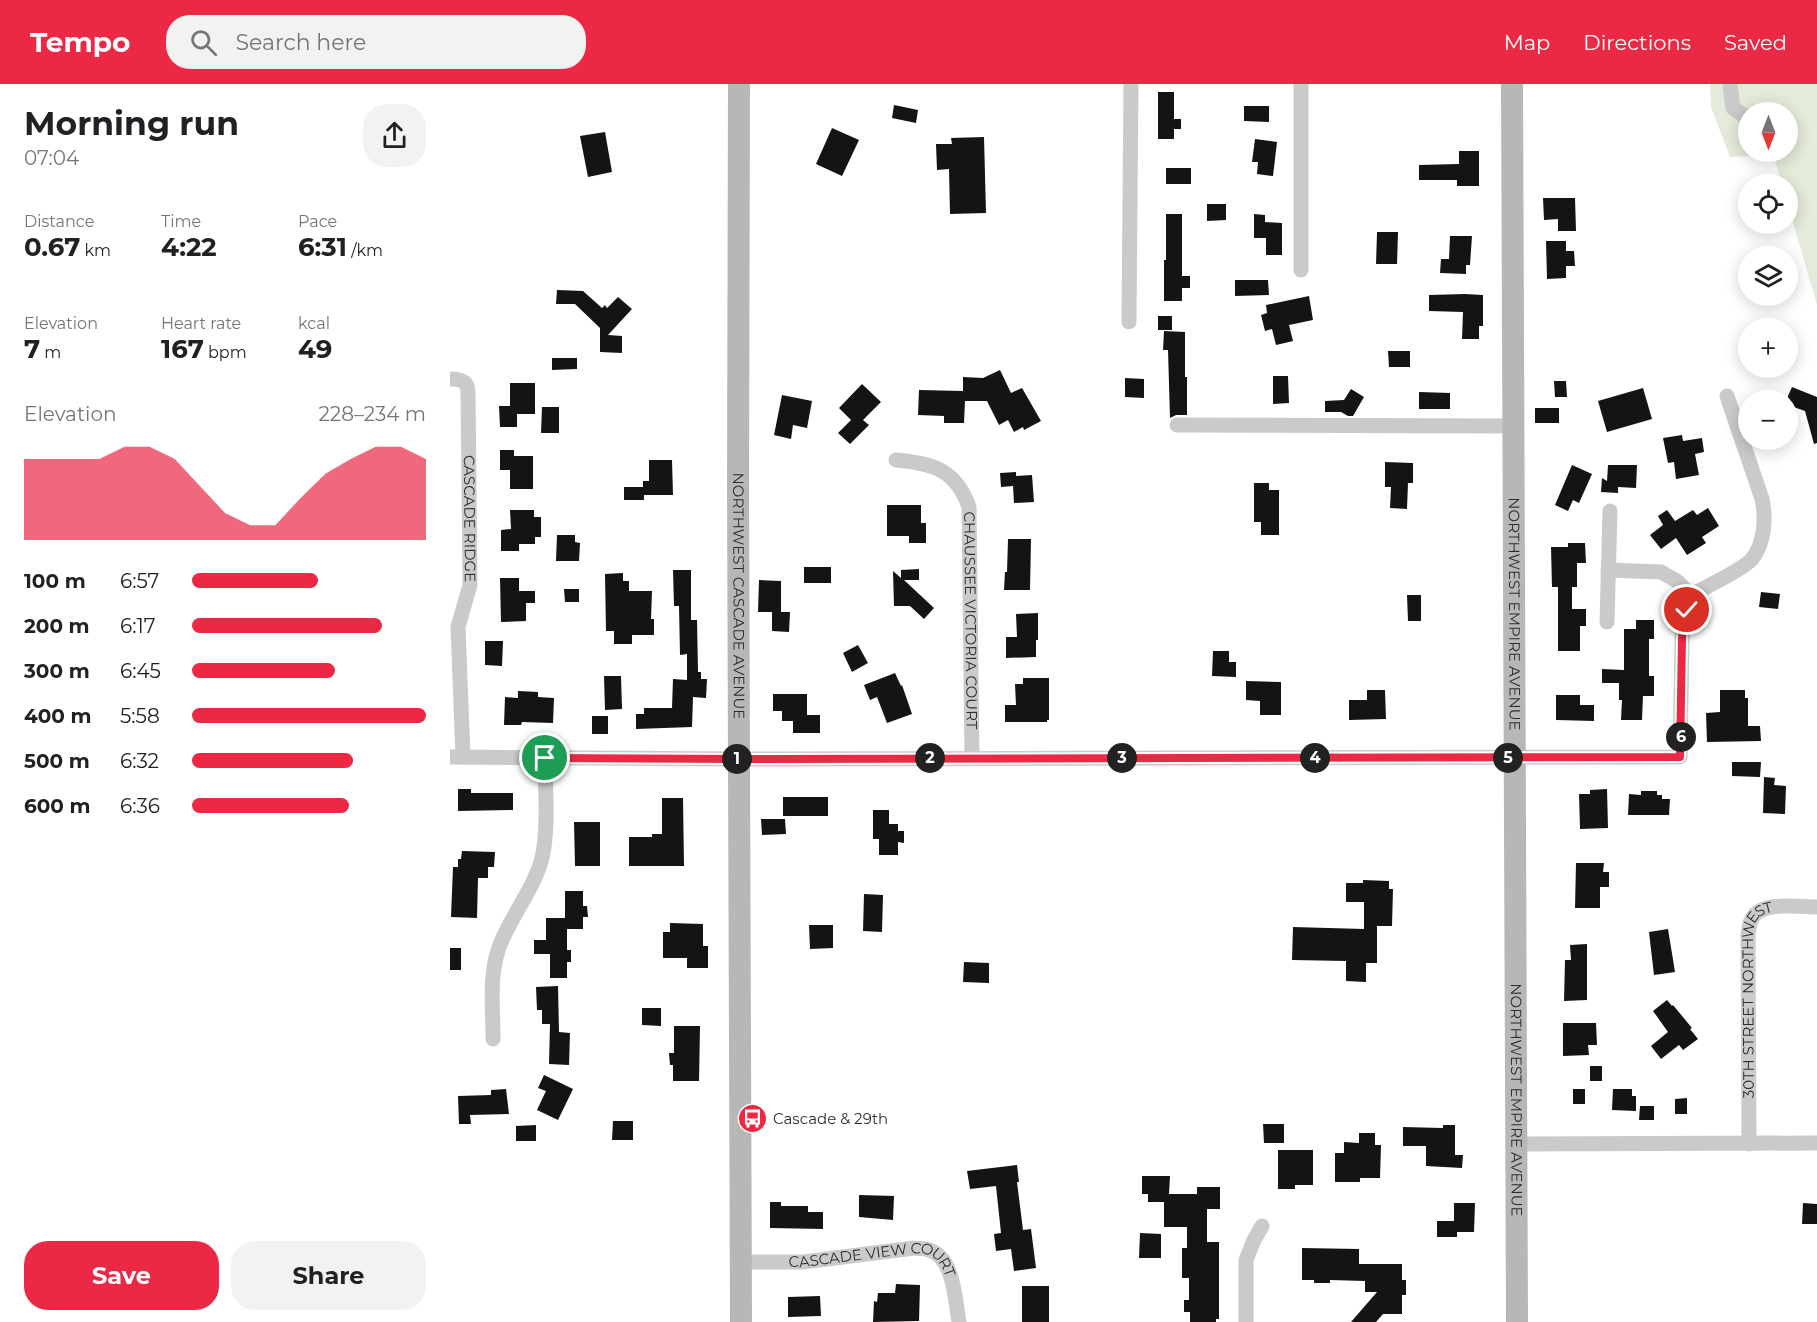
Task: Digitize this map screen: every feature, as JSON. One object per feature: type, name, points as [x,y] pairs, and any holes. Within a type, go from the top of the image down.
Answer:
[{"type":"street","name":"NORTHWEST CASCADE AVENUE","points":[[739,84],[741,1322]]},
{"type":"street","points":[[1129,322],[1131,84]]},
{"type":"street","points":[[1301,84],[1301,270]]},
{"type":"street","name":"NORTHWEST EMPIRE AVENUE","points":[[1512,84],[1518,1322]]},
{"type":"street","points":[[1730,84],[1733,108],[1738,111]]},
{"type":"street","name":"CASCADE RIDGE","points":[[450,379],[460,380],[467,385],[468,392],[470,585],[458,627],[456,757]]},
{"type":"street","points":[[456,757],[740,759],[1680,757],[1683,625],[1687,610],[1699,591],[1752,558],[1764,530],[1765,515],[1762,499],[1727,396]]},
{"type":"street","points":[[1178,425],[1514,426]]},
{"type":"street","name":"CHAUSSEE VICTORIA COURT","points":[[896,460],[916,462],[937,468],[952,476],[964,491],[969,507],[972,758]]},
{"type":"street","points":[[1606,622],[1610,511]]},
{"type":"street","points":[[1608,570],[1661,572],[1677,581],[1693,598]]},
{"type":"street","points":[[493,1040],[493,976],[496,957],[505,933],[532,884],[542,857],[545,838],[545,758]]},
{"type":"street","name":"30TH STREET NORTHWEST","points":[[1749,1144],[1748,935],[1751,919],[1760,909],[1817,907]]},
{"type":"street","points":[[1518,1144],[1817,1143]]},
{"type":"street","points":[[1246,1322],[1246,1260],[1262,1226]]},
{"type":"street","name":"CASCADE VIEW COURT","points":[[741,1262],[803,1262],[915,1248],[928,1250],[945,1262],[959,1322]]},
{"type":"green space","points":[[1710,84],[1817,84],[1817,305],[1796,234],[1798,174],[1779,174],[1775,162],[1798,162],[1798,102],[1738,102],[1738,156],[1730,157],[1711,107]]},
{"type":"building","points":[[1158,92],[1174,92],[1174,119],[1181,119],[1181,129],[1174,129],[1174,139],[1158,139]]},
{"type":"building","points":[[894,105],[918,110],[916,123],[892,118]]},
{"type":"building","points":[[1244,106],[1269,106],[1269,122],[1244,121]]},
{"type":"building","points":[[832,128],[859,140],[842,176],[816,164]]},
{"type":"building","points":[[605,132],[612,172],[588,177],[580,136]]},
{"type":"building","points":[[984,137],[986,213],[950,214],[949,169],[937,170],[936,144],[952,144],[951,138]]},
{"type":"building","points":[[1255,139],[1277,142],[1273,176],[1257,174],[1258,162],[1252,162]]},
{"type":"building","points":[[1459,151],[1479,151],[1479,186],[1457,186],[1457,180],[1419,180],[1419,165],[1459,164]]},
{"type":"building","points":[[1166,168],[1191,168],[1191,184],[1166,184]]},
{"type":"building","points":[[1543,198],[1575,198],[1576,231],[1558,231],[1558,219],[1544,220]]},
{"type":"building","points":[[1207,204],[1226,204],[1226,220],[1207,221]]},
{"type":"building","points":[[1166,214],[1182,214],[1182,276],[1190,276],[1190,288],[1182,288],[1182,301],[1164,301]]},
{"type":"building","points":[[1254,214],[1265,215],[1265,222],[1282,223],[1282,255],[1266,255],[1266,238],[1254,238]]},
{"type":"building","points":[[1377,232],[1398,232],[1397,264],[1376,264]]},
{"type":"building","points":[[1450,236],[1472,236],[1470,265],[1466,265],[1466,274],[1440,273],[1441,259],[1449,259]]},
{"type":"building","points":[[1546,241],[1566,241],[1566,251],[1574,251],[1575,266],[1566,266],[1566,278],[1547,279]]},
{"type":"building","points":[[1235,280],[1268,280],[1269,295],[1235,296]]},
{"type":"building","points":[[557,290],[583,291],[602,308],[605,305],[607,308],[618,297],[632,309],[608,335],[622,336],[622,353],[600,352],[600,328],[575,304],[556,304]]},
{"type":"building","points":[[1429,295],[1483,295],[1483,326],[1479,326],[1479,339],[1462,339],[1463,312],[1429,311]]},
{"type":"building","points":[[1309,296],[1313,320],[1289,325],[1293,341],[1276,345],[1272,329],[1265,331],[1261,315],[1267,313],[1266,305]]},
{"type":"building","points":[[1158,316],[1172,316],[1172,330],[1158,330]]},
{"type":"building","points":[[1164,331],[1185,332],[1187,415],[1176,415],[1170,418],[1168,350],[1163,350]]},
{"type":"building","points":[[1388,351],[1410,351],[1410,367],[1389,367]]},
{"type":"building","points":[[552,358],[577,358],[577,369],[552,370]]},
{"type":"building","points":[[1000,370],[1011,393],[1022,388],[1041,421],[1024,430],[1023,427],[1014,432],[1008,420],[999,425],[987,401],[965,401],[964,423],[944,423],[944,416],[918,415],[919,390],[963,391],[963,377],[983,378]]},
{"type":"building","points":[[1273,376],[1288,376],[1289,403],[1273,404]]},
{"type":"building","points":[[1125,378],[1144,379],[1144,398],[1125,397]]},
{"type":"building","points":[[1554,381],[1566,381],[1567,397],[1555,397]]},
{"type":"building","points":[[510,383],[535,383],[535,414],[517,414],[517,427],[500,427],[499,406],[510,406]]},
{"type":"building","points":[[862,384],[881,402],[863,420],[869,425],[850,444],[838,433],[851,420],[839,408]]},
{"type":"building","points":[[1792,387],[1817,397],[1817,443],[1814,444],[1805,411],[1798,409],[1798,390],[1791,390]]},
{"type":"building","points":[[1643,388],[1652,419],[1607,432],[1598,401]]},
{"type":"building","points":[[1351,389],[1364,397],[1353,416],[1341,412],[1325,412],[1325,401],[1344,400]]},
{"type":"building","points":[[1419,392],[1450,393],[1450,409],[1419,409]]},
{"type":"building","points":[[782,395],[812,401],[807,428],[793,425],[791,439],[774,435]]},
{"type":"building","points":[[542,407],[559,407],[559,433],[541,433]]},
{"type":"building","points":[[1535,408],[1559,408],[1559,423],[1535,423]]},
{"type":"building","points":[[1682,435],[1683,441],[1702,438],[1704,452],[1695,454],[1699,475],[1676,479],[1674,462],[1668,463],[1663,438]]},
{"type":"building","points":[[500,450],[514,450],[514,456],[533,456],[533,489],[510,489],[510,470],[500,470]]},
{"type":"building","points":[[649,460],[672,460],[673,495],[644,495],[644,500],[624,500],[624,487],[643,487],[643,481],[649,481]]},
{"type":"building","points":[[1385,462],[1413,463],[1413,483],[1408,483],[1407,509],[1390,508],[1391,487],[1385,487]]},
{"type":"building","points":[[1572,465],[1592,474],[1579,503],[1573,500],[1568,511],[1555,505]]},
{"type":"building","points":[[1608,465],[1637,465],[1636,488],[1618,487],[1618,493],[1601,492],[1602,478],[1607,481]]},
{"type":"building","points":[[1016,472],[1016,476],[1032,475],[1034,502],[1014,503],[1013,486],[1001,487],[1000,473]]},
{"type":"building","points":[[1254,483],[1269,483],[1269,490],[1279,490],[1279,535],[1261,535],[1261,522],[1254,522]]},
{"type":"building","points":[[887,505],[921,505],[921,523],[926,523],[926,543],[909,543],[909,536],[887,536]]},
{"type":"building","points":[[1708,508],[1719,526],[1702,537],[1706,543],[1687,555],[1676,538],[1661,549],[1650,535],[1663,525],[1658,516],[1667,510],[1675,521],[1693,510],[1697,515]]},
{"type":"building","points":[[510,510],[534,510],[534,517],[541,517],[541,537],[535,537],[535,544],[519,544],[519,551],[501,551],[501,530],[511,529]]},
{"type":"building","points":[[557,535],[575,535],[575,542],[580,543],[579,561],[556,561]]},
{"type":"building","points":[[1008,539],[1031,539],[1030,590],[1004,590]]},
{"type":"building","points":[[1568,543],[1585,543],[1586,563],[1577,563],[1577,587],[1572,587],[1572,609],[1586,609],[1586,626],[1580,626],[1580,651],[1558,651],[1558,587],[1552,587],[1551,547],[1568,547]]},
{"type":"building","points":[[804,567],[831,567],[831,583],[804,583]]},
{"type":"building","points":[[919,569],[919,580],[904,580],[934,608],[924,619],[910,606],[894,606],[893,571],[901,578],[901,570]]},
{"type":"building","points":[[673,570],[691,570],[691,620],[697,620],[698,672],[701,672],[701,679],[707,679],[706,698],[693,697],[692,727],[636,729],[636,714],[644,714],[644,708],[672,708],[673,679],[687,680],[687,654],[680,655],[679,606],[674,606]]},
{"type":"building","points":[[623,573],[623,581],[629,581],[629,591],[652,591],[651,619],[654,619],[654,635],[632,635],[632,644],[614,644],[614,631],[606,631],[605,574]]},
{"type":"building","points":[[500,578],[519,578],[519,591],[535,591],[535,603],[526,603],[526,621],[501,622]]},
{"type":"building","points":[[759,580],[781,581],[781,612],[790,612],[789,632],[772,631],[772,612],[758,612]]},
{"type":"building","points":[[564,589],[579,589],[579,602],[565,602]]},
{"type":"building","points":[[1761,592],[1780,594],[1778,609],[1759,607]]},
{"type":"building","points":[[1407,595],[1421,595],[1421,621],[1408,621]]},
{"type":"building","points":[[1038,613],[1036,657],[1006,658],[1006,637],[1017,637],[1016,614]]},
{"type":"building","points":[[1636,620],[1654,620],[1654,639],[1649,639],[1649,676],[1654,676],[1654,696],[1643,696],[1642,720],[1621,720],[1622,700],[1619,700],[1619,683],[1602,683],[1602,669],[1624,670],[1624,629],[1636,629]]},
{"type":"building","points":[[485,641],[503,641],[502,666],[485,665]]},
{"type":"building","points":[[858,645],[868,663],[852,672],[843,653]]},
{"type":"building","points":[[1213,651],[1229,651],[1229,662],[1236,662],[1236,677],[1212,676]]},
{"type":"building","points":[[895,673],[902,685],[912,714],[887,723],[877,697],[870,700],[864,685]]},
{"type":"building","points":[[604,676],[621,676],[622,709],[605,710]]},
{"type":"building","points":[[1023,678],[1049,678],[1049,720],[1047,722],[1005,722],[1005,705],[1016,705],[1015,684],[1023,684]]},
{"type":"building","points":[[1246,681],[1281,682],[1281,715],[1260,715],[1260,701],[1246,700]]},
{"type":"building","points":[[1367,690],[1385,690],[1386,719],[1349,720],[1349,700],[1367,700]]},
{"type":"building","points":[[1720,690],[1745,690],[1745,698],[1748,698],[1748,726],[1760,726],[1761,741],[1707,742],[1706,713],[1720,712]]},
{"type":"building","points":[[518,691],[538,692],[538,697],[554,698],[553,723],[522,722],[521,725],[504,725],[505,697],[518,698]]},
{"type":"building","points":[[773,694],[807,694],[807,715],[820,715],[820,733],[793,733],[793,721],[782,721],[782,711],[773,711]]},
{"type":"building","points":[[1556,695],[1580,695],[1580,705],[1594,705],[1594,721],[1556,720]]},
{"type":"building","points":[[592,716],[608,716],[608,734],[592,734]]},
{"type":"building","points":[[1732,762],[1761,762],[1760,777],[1732,776]]},
{"type":"building","points":[[1764,777],[1775,778],[1774,785],[1786,786],[1785,814],[1763,813]]},
{"type":"building","points":[[458,789],[471,789],[471,793],[513,793],[513,810],[458,811]]},
{"type":"building","points":[[1607,789],[1608,828],[1580,829],[1579,794],[1590,794],[1590,790]]},
{"type":"building","points":[[1641,791],[1657,791],[1657,795],[1662,795],[1662,799],[1670,799],[1669,815],[1628,815],[1629,794],[1641,795]]},
{"type":"building","points":[[783,797],[828,797],[828,816],[783,816]]},
{"type":"building","points":[[662,798],[683,798],[684,866],[629,866],[629,837],[652,837],[652,834],[662,834]]},
{"type":"building","points":[[873,810],[889,810],[889,824],[898,824],[898,831],[904,831],[904,843],[898,842],[898,855],[879,855],[879,839],[873,839]]},
{"type":"building","points":[[761,819],[785,819],[786,834],[762,835]]},
{"type":"building","points":[[574,822],[600,822],[600,866],[575,866]]},
{"type":"building","points":[[462,851],[495,852],[494,867],[488,867],[488,878],[478,878],[477,918],[451,917],[453,867],[458,867],[458,859],[461,859]]},
{"type":"building","points":[[1576,863],[1604,863],[1603,872],[1609,872],[1609,887],[1600,887],[1600,908],[1575,908]]},
{"type":"building","points":[[1363,880],[1389,881],[1389,889],[1393,889],[1392,926],[1377,926],[1377,963],[1366,963],[1366,982],[1346,981],[1346,961],[1292,960],[1293,927],[1364,929],[1364,902],[1346,902],[1346,883],[1363,883]]},
{"type":"building","points":[[565,891],[583,891],[583,906],[587,906],[588,917],[583,917],[583,929],[567,929],[567,950],[571,950],[571,962],[567,962],[567,978],[550,978],[550,954],[534,954],[534,940],[546,940],[546,918],[565,918]]},
{"type":"building","points":[[864,894],[883,895],[882,932],[863,931]]},
{"type":"building","points":[[670,923],[703,924],[703,946],[708,946],[708,968],[687,968],[687,958],[663,958],[663,932],[670,932]]},
{"type":"building","points":[[809,925],[833,925],[833,948],[810,949]]},
{"type":"building","points":[[1668,929],[1675,972],[1654,975],[1649,932]]},
{"type":"building","points":[[1587,944],[1587,1000],[1564,1001],[1565,960],[1571,960],[1570,945]]},
{"type":"building","points":[[450,948],[461,948],[461,970],[450,970]]},
{"type":"building","points":[[964,962],[989,963],[989,983],[963,982]]},
{"type":"building","points":[[558,986],[559,1032],[570,1033],[569,1065],[549,1064],[550,1024],[542,1024],[542,1010],[537,1010],[536,987]]},
{"type":"building","points":[[1667,1000],[1692,1028],[1690,1029],[1698,1039],[1683,1050],[1679,1045],[1661,1059],[1651,1046],[1668,1032],[1653,1011]]},
{"type":"building","points":[[642,1008],[661,1008],[661,1026],[642,1025]]},
{"type":"building","points":[[1563,1023],[1596,1023],[1597,1045],[1588,1045],[1589,1055],[1563,1056]]},
{"type":"building","points":[[674,1026],[700,1026],[699,1081],[673,1081],[673,1065],[670,1065],[669,1053],[674,1053]]},
{"type":"building","points":[[1590,1066],[1602,1066],[1602,1081],[1590,1081]]},
{"type":"building","points":[[544,1075],[573,1089],[558,1120],[537,1110],[546,1091],[538,1088]]},
{"type":"building","points":[[506,1089],[509,1114],[470,1115],[471,1124],[459,1124],[458,1096],[491,1095],[491,1090]]},
{"type":"building","points":[[1573,1089],[1585,1089],[1585,1104],[1573,1104]]},
{"type":"building","points":[[1613,1089],[1632,1089],[1632,1096],[1636,1096],[1636,1111],[1612,1110]]},
{"type":"building","points":[[1687,1098],[1687,1114],[1675,1114],[1675,1099]]},
{"type":"building","points":[[1640,1106],[1654,1106],[1654,1120],[1639,1120]]},
{"type":"building","points":[[613,1121],[633,1121],[633,1140],[612,1140]]},
{"type":"building","points":[[1263,1124],[1284,1124],[1284,1143],[1264,1143]]},
{"type":"building","points":[[536,1125],[536,1141],[516,1141],[516,1126]]},
{"type":"building","points":[[1443,1125],[1455,1125],[1455,1155],[1463,1155],[1462,1168],[1426,1166],[1426,1146],[1403,1146],[1403,1127],[1443,1128]]},
{"type":"building","points":[[1359,1133],[1375,1133],[1375,1145],[1381,1145],[1380,1178],[1360,1178],[1360,1182],[1335,1182],[1335,1153],[1344,1153],[1344,1142],[1359,1143]]},
{"type":"building","points":[[1278,1150],[1313,1150],[1313,1185],[1295,1185],[1295,1189],[1278,1189]]},
{"type":"building","points":[[1017,1165],[1023,1230],[1031,1229],[1036,1268],[1014,1271],[1011,1249],[996,1251],[994,1234],[1001,1233],[996,1186],[970,1189],[967,1171]]},
{"type":"building","points":[[1142,1176],[1170,1176],[1169,1194],[1197,1194],[1197,1187],[1220,1187],[1220,1209],[1207,1209],[1207,1242],[1219,1242],[1219,1319],[1216,1319],[1216,1322],[1190,1322],[1190,1312],[1184,1312],[1184,1300],[1189,1300],[1189,1278],[1182,1278],[1182,1248],[1187,1248],[1187,1227],[1164,1227],[1164,1202],[1148,1202],[1148,1194],[1142,1194]]},
{"type":"building","points":[[859,1195],[894,1196],[893,1220],[859,1217]]},
{"type":"building","points":[[770,1202],[781,1202],[781,1206],[808,1206],[808,1212],[823,1212],[823,1229],[770,1228]]},
{"type":"building","points":[[1454,1203],[1475,1203],[1474,1232],[1457,1232],[1457,1237],[1437,1237],[1437,1221],[1454,1221]]},
{"type":"building","points":[[1803,1203],[1817,1204],[1817,1224],[1802,1224]]},
{"type":"building","points":[[1140,1233],[1161,1234],[1161,1258],[1139,1258]]},
{"type":"building","points":[[1302,1248],[1359,1249],[1359,1264],[1402,1264],[1402,1280],[1406,1280],[1406,1295],[1402,1295],[1402,1314],[1383,1314],[1376,1322],[1351,1322],[1377,1292],[1365,1292],[1365,1281],[1330,1280],[1330,1283],[1314,1283],[1314,1280],[1302,1280]]},
{"type":"building","points":[[896,1284],[920,1285],[919,1321],[873,1322],[874,1301],[877,1302],[878,1293],[895,1293]]},
{"type":"building","points":[[1022,1286],[1049,1286],[1049,1322],[1022,1322]]},
{"type":"building","points":[[820,1296],[821,1316],[788,1317],[788,1297]]},
{"type":"place","name":"Cascade & 29th","points":[[752,1119]]},
{"type":"route","points":[[545,758],[1680,757],[1682,639],[1687,610]]}]
